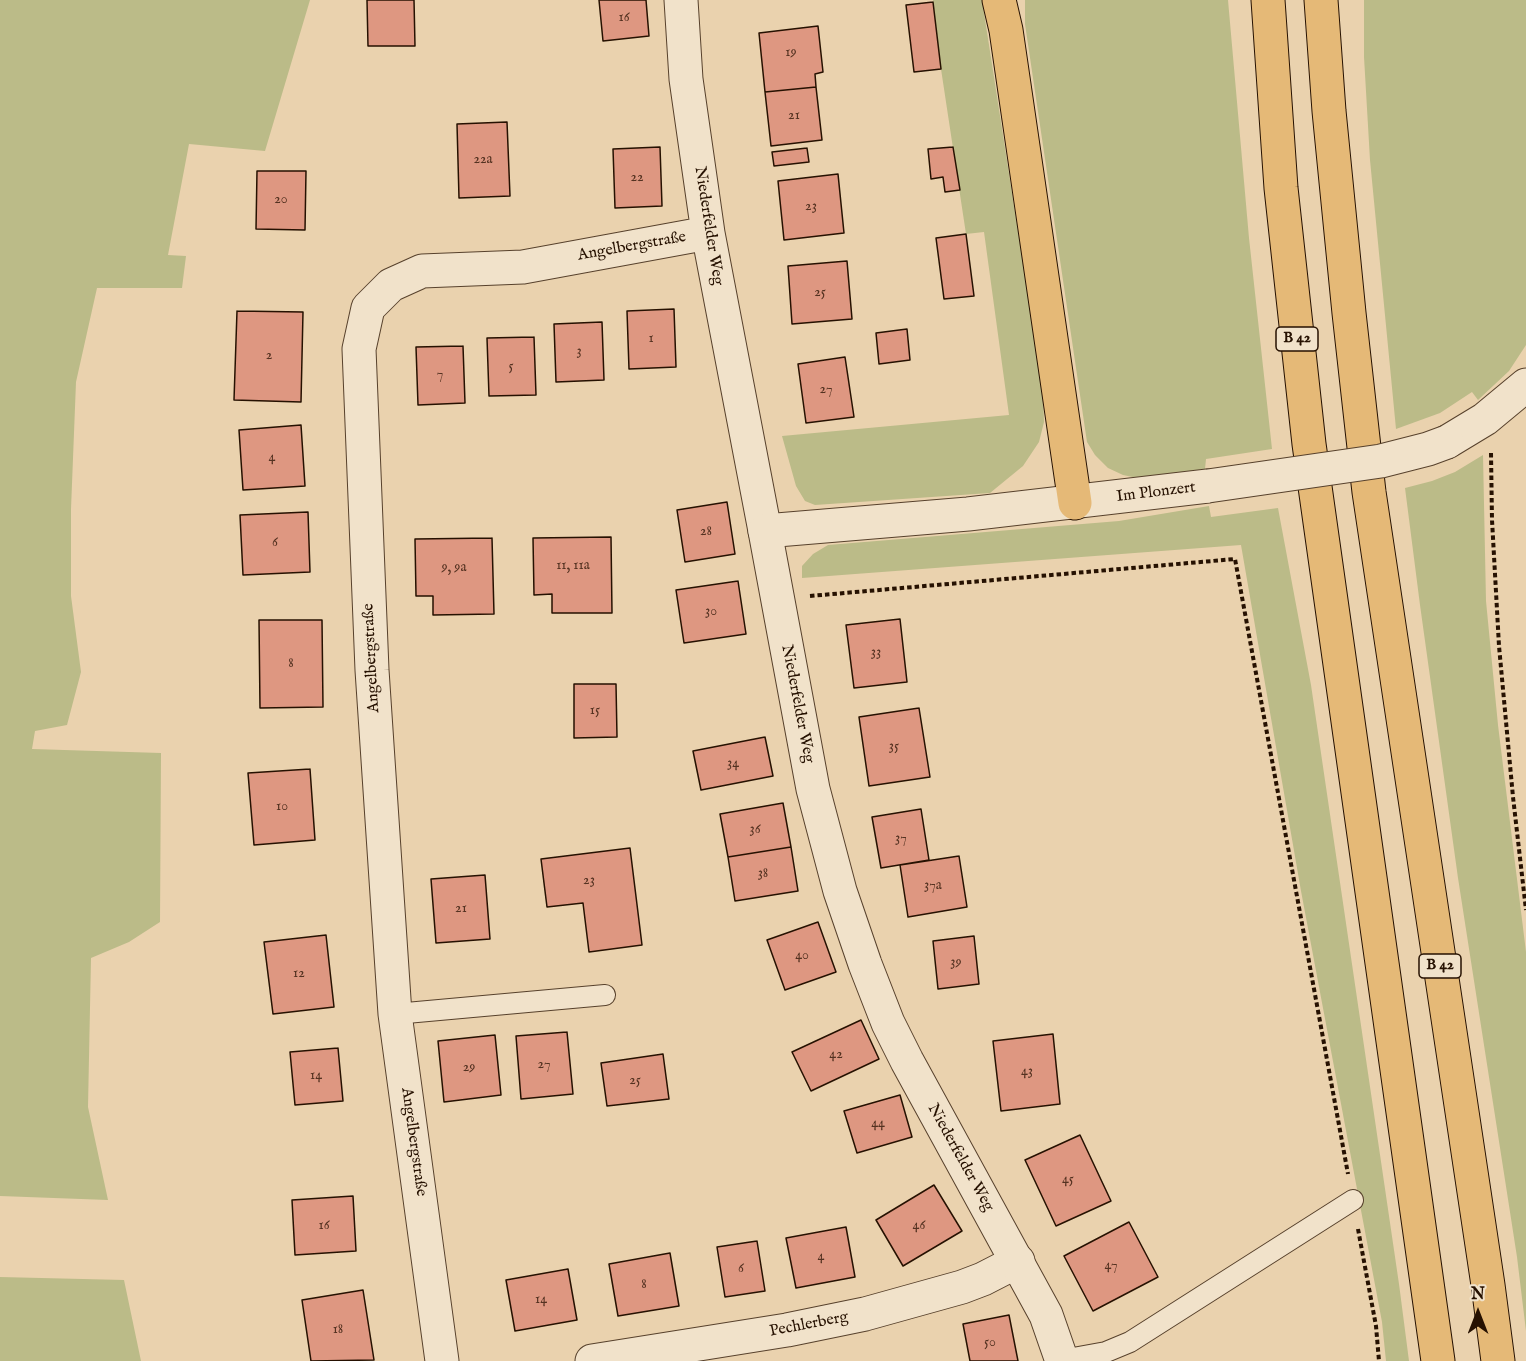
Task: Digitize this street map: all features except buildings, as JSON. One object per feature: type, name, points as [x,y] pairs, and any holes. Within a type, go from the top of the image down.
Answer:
[{"type":"highway","name":"B 42","points":[[1321,0],[1329,111],[1369,492],[1486,1273],[1497,1361]]},
{"type":"highway","points":[[1324,38],[1331,0]]},
{"type":"highway","name":"B 42","points":[[1267,3],[1281,188],[1311,455],[1438,1361]]},
{"type":"highway","points":[[1004,10],[1075,503]]},
{"type":"street","name":"Niederfelder Weg","points":[[681,0],[686,78],[708,233],[802,739],[840,891],[888,1023],[1046,1315],[1062,1360]]},
{"type":"street","name":"Angelbergstraße","points":[[442,1361],[395,1014],[372,670],[359,349],[368,308],[392,285],[422,271],[523,267],[708,233]]},
{"type":"street","name":"Im Plonzert","points":[[765,531],[1075,503],[1381,461],[1447,442],[1485,419],[1526,385]]},
{"type":"street","name":"Pechlerberg","points":[[592,1361],[787,1330],[865,1314],[962,1287],[1018,1261]]},
{"type":"lane","points":[[395,1014],[605,995]]},
{"type":"lane","points":[[1062,1360],[1106,1353],[1130,1342],[1353,1200]]},
{"type":"path","points":[[1485,419],[1491,448],[1492,520],[1503,694],[1526,910]]},
{"type":"path","points":[[777,599],[1235,559],[1376,1326],[1379,1361]]},
{"type":"green space","points":[[0,0],[310,0],[265,151],[189,144],[168,255],[186,256],[182,288],[97,288],[76,382],[71,509],[71,596],[81,672],[67,725],[35,731],[32,749],[161,753],[160,922],[129,942],[91,958],[88,1107],[108,1200],[0,1196]]},
{"type":"green space","points":[[933,0],[982,0],[1043,392],[1044,422],[1039,442],[1023,466],[990,493],[815,505],[805,501],[796,486],[782,436],[1009,415],[984,232],[966,234]]},
{"type":"green space","points":[[1025,0],[1228,0],[1249,238],[1272,449],[1206,459],[1205,469],[1142,479],[1123,475],[1108,468],[1095,455],[1087,442],[1025,24]]},
{"type":"green space","points":[[1364,0],[1526,0],[1526,345],[1509,371],[1478,400],[1472,392],[1440,413],[1396,429],[1370,160],[1364,57]]},
{"type":"green space","points":[[1483,455],[1486,601],[1498,725],[1526,952],[1526,1331],[1517,1257],[1458,878],[1405,488],[1455,472]]},
{"type":"green space","points":[[1209,506],[1211,517],[1278,508],[1311,685],[1409,1361],[1386,1361],[1382,1322],[1301,891],[1241,545],[802,578],[802,566],[813,554],[828,545],[1119,521]]},
{"type":"green space","points":[[0,1277],[124,1280],[141,1361],[0,1361]]}]
